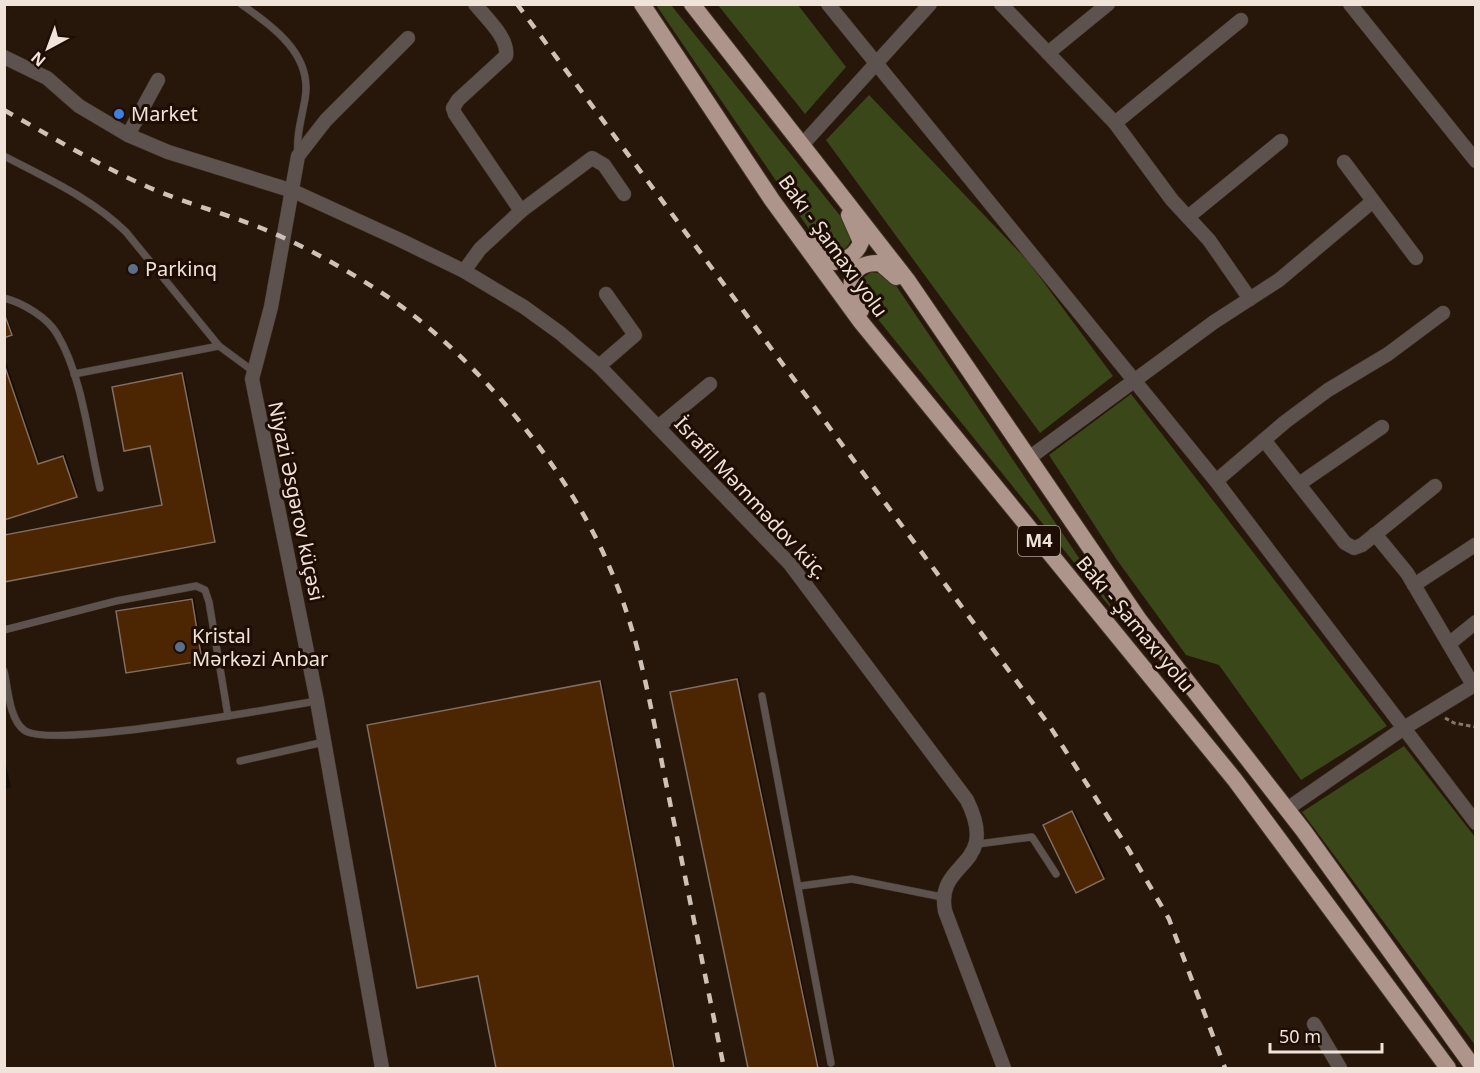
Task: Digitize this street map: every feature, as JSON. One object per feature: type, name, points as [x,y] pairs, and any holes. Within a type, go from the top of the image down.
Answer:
[{"type":"highway","name":"Bakı - Şamaxı yolu","points":[[642,4],[772,200],[861,322],[1235,780],[1448,1068]]},
{"type":"highway","name":"Bakı - Şamaxı yolu","points":[[692,4],[908,281],[1140,621],[1287,809],[1474,1068]]},
{"type":"highway","points":[[772,200],[825,258],[834,262],[843,261],[852,255],[861,242],[859,234],[818,163]]},
{"type":"highway","points":[[904,374],[852,294],[852,279],[862,266],[880,262],[888,267],[953,345]]},
{"type":"street","points":[[475,4],[504,41],[507,49],[506,56],[458,100],[453,108],[521,211]]},
{"type":"street","points":[[828,4],[1216,481],[1476,823]]},
{"type":"street","points":[[803,144],[874,63],[930,4]]},
{"type":"street","points":[[1001,4],[1115,123],[1188,217],[1209,240],[1250,299]]},
{"type":"street","points":[[1048,53],[1108,4]]},
{"type":"street","points":[[1350,4],[1476,161]]},
{"type":"street","points":[[1115,123],[1241,20]]},
{"type":"street","points":[[298,156],[326,120],[408,39]]},
{"type":"street","name":"İsrafil Məmmədov küç.","points":[[4,57],[46,78],[79,106],[128,135],[168,152],[293,191],[465,271],[524,307],[599,366],[804,581],[967,800],[978,830],[978,844]]},
{"type":"street","points":[[128,135],[158,80]]},
{"type":"street","points":[[1188,217],[1281,141]]},
{"type":"street","name":"Niyazi Əsgərov küçəsi","points":[[298,156],[271,307],[253,371],[253,391],[317,700],[382,1068]]},
{"type":"street","points":[[465,271],[480,249],[521,211],[592,159],[604,165],[624,194]]},
{"type":"street","points":[[1344,162],[1416,258]]},
{"type":"street","points":[[1029,458],[1214,322],[1279,280],[1373,201]]},
{"type":"street","points":[[599,366],[635,335],[606,294]]},
{"type":"street","points":[[1216,481],[1328,390],[1388,354],[1443,313]]},
{"type":"street","points":[[658,427],[710,384]]},
{"type":"street","points":[[1299,484],[1382,427]]},
{"type":"street","points":[[1264,440],[1345,543],[1354,548],[1435,486]]},
{"type":"street","points":[[1287,809],[1404,728],[1474,685],[1394,554],[1375,534]]},
{"type":"street","points":[[1414,585],[1475,545]]},
{"type":"street","points":[[1450,643],[1476,622]]},
{"type":"street","points":[[978,844],[972,856],[946,885],[942,897],[945,911],[1004,1068]]},
{"type":"street","points":[[1314,1024],[1340,1068]]},
{"type":"lane","points":[[241,4],[275,29],[293,49],[305,73],[307,85],[297,141],[298,156]]},
{"type":"lane","points":[[4,156],[79,195],[110,216],[126,232],[219,346],[253,371]]},
{"type":"lane","points":[[4,298],[28,309],[57,333],[74,374],[100,488]]},
{"type":"lane","points":[[74,374],[219,346]]},
{"type":"lane","points":[[4,630],[116,601],[196,586],[205,590],[209,602],[228,716]]},
{"type":"lane","points":[[4,670],[15,719],[24,731],[34,734],[92,734],[228,716],[317,700]]},
{"type":"lane","points":[[762,696],[800,886],[831,1063]]},
{"type":"lane","points":[[240,761],[324,742]]},
{"type":"lane","points":[[978,844],[1032,837],[1056,874]]},
{"type":"lane","points":[[800,886],[852,879],[942,897]]},
{"type":"path","points":[[1433,712],[1454,723],[1476,727]]},
{"type":"green space","points":[[656,5],[671,5],[842,218],[851,236],[851,240],[844,249],[837,253],[830,252],[815,238]]},
{"type":"green space","points":[[718,5],[798,5],[846,67],[805,114]]},
{"type":"green space","points":[[869,95],[1028,261],[1113,376],[1040,433],[826,140]]},
{"type":"green space","points":[[871,272],[882,274],[895,284],[1122,622],[864,302],[859,290],[864,277]]},
{"type":"green space","points":[[1131,394],[1387,726],[1301,780],[1219,665],[1186,655],[1117,560],[1049,455]]},
{"type":"green space","points":[[1404,746],[1475,837],[1475,1045],[1302,812]]},
{"type":"building","points":[[4,313],[12,335],[4,338]]},
{"type":"building","points":[[4,364],[38,464],[63,456],[77,497],[4,520]]},
{"type":"building","points":[[182,373],[215,542],[4,582],[4,535],[162,505],[150,446],[124,451],[112,387]]},
{"type":"building","points":[[192,599],[202,661],[126,673],[116,611]]},
{"type":"building","points":[[737,679],[818,1068],[748,1068],[670,692]]},
{"type":"building","points":[[600,681],[674,1068],[496,1068],[478,976],[417,988],[367,725]]},
{"type":"building","points":[[1072,811],[1104,879],[1076,893],[1043,825]]},
{"type":"railway","points":[[517,4],[1049,725],[1129,850],[1169,919],[1225,1068]]},
{"type":"railway","points":[[4,110],[129,178],[165,194],[282,237],[331,262],[379,291],[414,316],[483,379],[545,454],[594,534],[612,573],[631,625],[651,706],[724,1068]]},
{"type":"place","name":"Market","points":[[119,114]]},
{"type":"place","name":"Parkinq","points":[[133,269]]},
{"type":"place","name":"Kristal Mərkəzi Anbar","points":[[180,647]]}]
